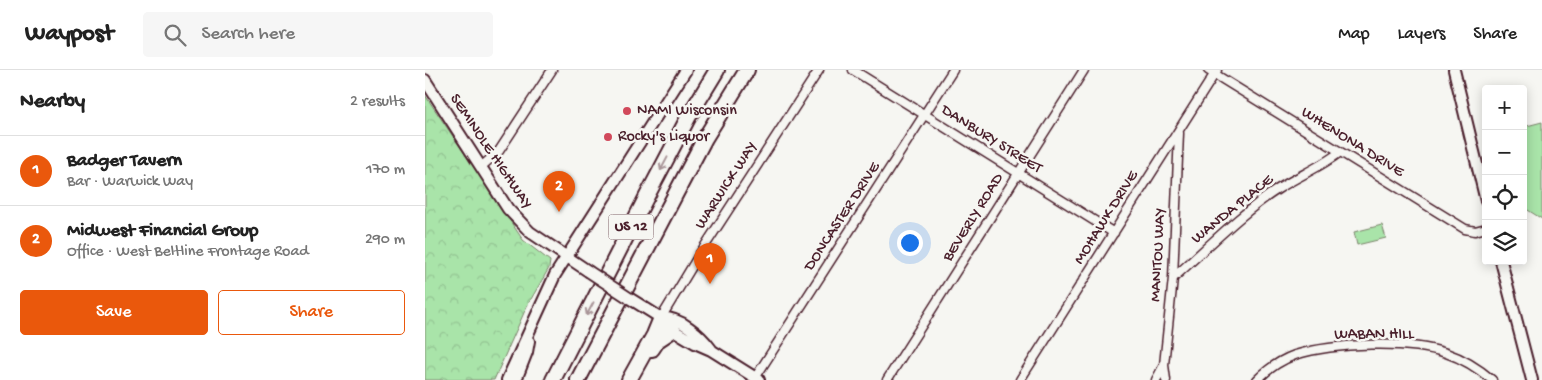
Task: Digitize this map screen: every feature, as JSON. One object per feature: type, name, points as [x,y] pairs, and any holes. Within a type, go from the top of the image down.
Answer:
[{"type":"highway","name":"US 12","points":[[578,380],[715,120],[747,70]]},
{"type":"highway","points":[[715,120],[754,70]]},
{"type":"highway","name":"US 12","points":[[553,380],[647,196],[715,72]]},
{"type":"highway","points":[[629,380],[654,335],[661,318]]},
{"type":"highway","points":[[629,380],[659,340],[673,330]]},
{"type":"street","points":[[481,167],[499,151],[552,70]]},
{"type":"street","points":[[507,380],[555,275],[686,70]]},
{"type":"street","name":"WARWICK WAY","points":[[661,318],[699,255],[819,70]]},
{"type":"street","name":"DANBURY STREET","points":[[853,70],[1114,233]]},
{"type":"street","name":"DONCASTER DRIVE","points":[[757,379],[953,70]]},
{"type":"street","name":"BEVERLY ROAD","points":[[887,380],[1084,70]]},
{"type":"street","points":[[1454,70],[1482,185]]},
{"type":"street","name":"MOHAWK DRIVE","points":[[1020,380],[1179,131],[1213,71]]},
{"type":"street","name":"WHENONA DRIVE","points":[[1213,71],[1465,229],[1482,229]]},
{"type":"street","name":"SEMINOLE HIGHWAY","points":[[425,80],[508,209],[530,232],[661,318],[673,330],[711,350],[757,379]]},
{"type":"street","name":"MANITOU WAY","points":[[1166,380],[1164,365],[1173,278],[1179,131]]},
{"type":"street","name":"WANDA PLACE","points":[[1173,278],[1258,204],[1277,190],[1325,163],[1340,152]]},
{"type":"street","points":[[1502,265],[1532,380]]},
{"type":"street","name":"SEMINOLE HIGHWAY","points":[[661,318],[676,320],[701,338],[711,350]]},
{"type":"street","points":[[516,380],[527,352],[531,327]]},
{"type":"street","name":"WABAN HILL","points":[[1257,380],[1283,360],[1303,353],[1339,347],[1397,345],[1445,352],[1471,364],[1492,380]]},
{"type":"street","points":[[1156,380],[1164,365]]},
{"type":"green space","points":[[425,95],[523,240],[550,261],[549,268],[527,306],[494,380],[425,380]]},
{"type":"green space","points":[[1542,122],[1542,219],[1527,210],[1527,126]]},
{"type":"green space","points":[[1382,225],[1386,238],[1357,245],[1354,232]]},
{"type":"place","name":"NAMI Wisconsin","points":[[627,111]]},
{"type":"place","name":"Rocky's Liquor","points":[[608,137]]},
{"type":"place","name":"Midwest Financial Group","points":[[559,212]]},
{"type":"place","name":"Badger Tavern","points":[[710,284]]}]
